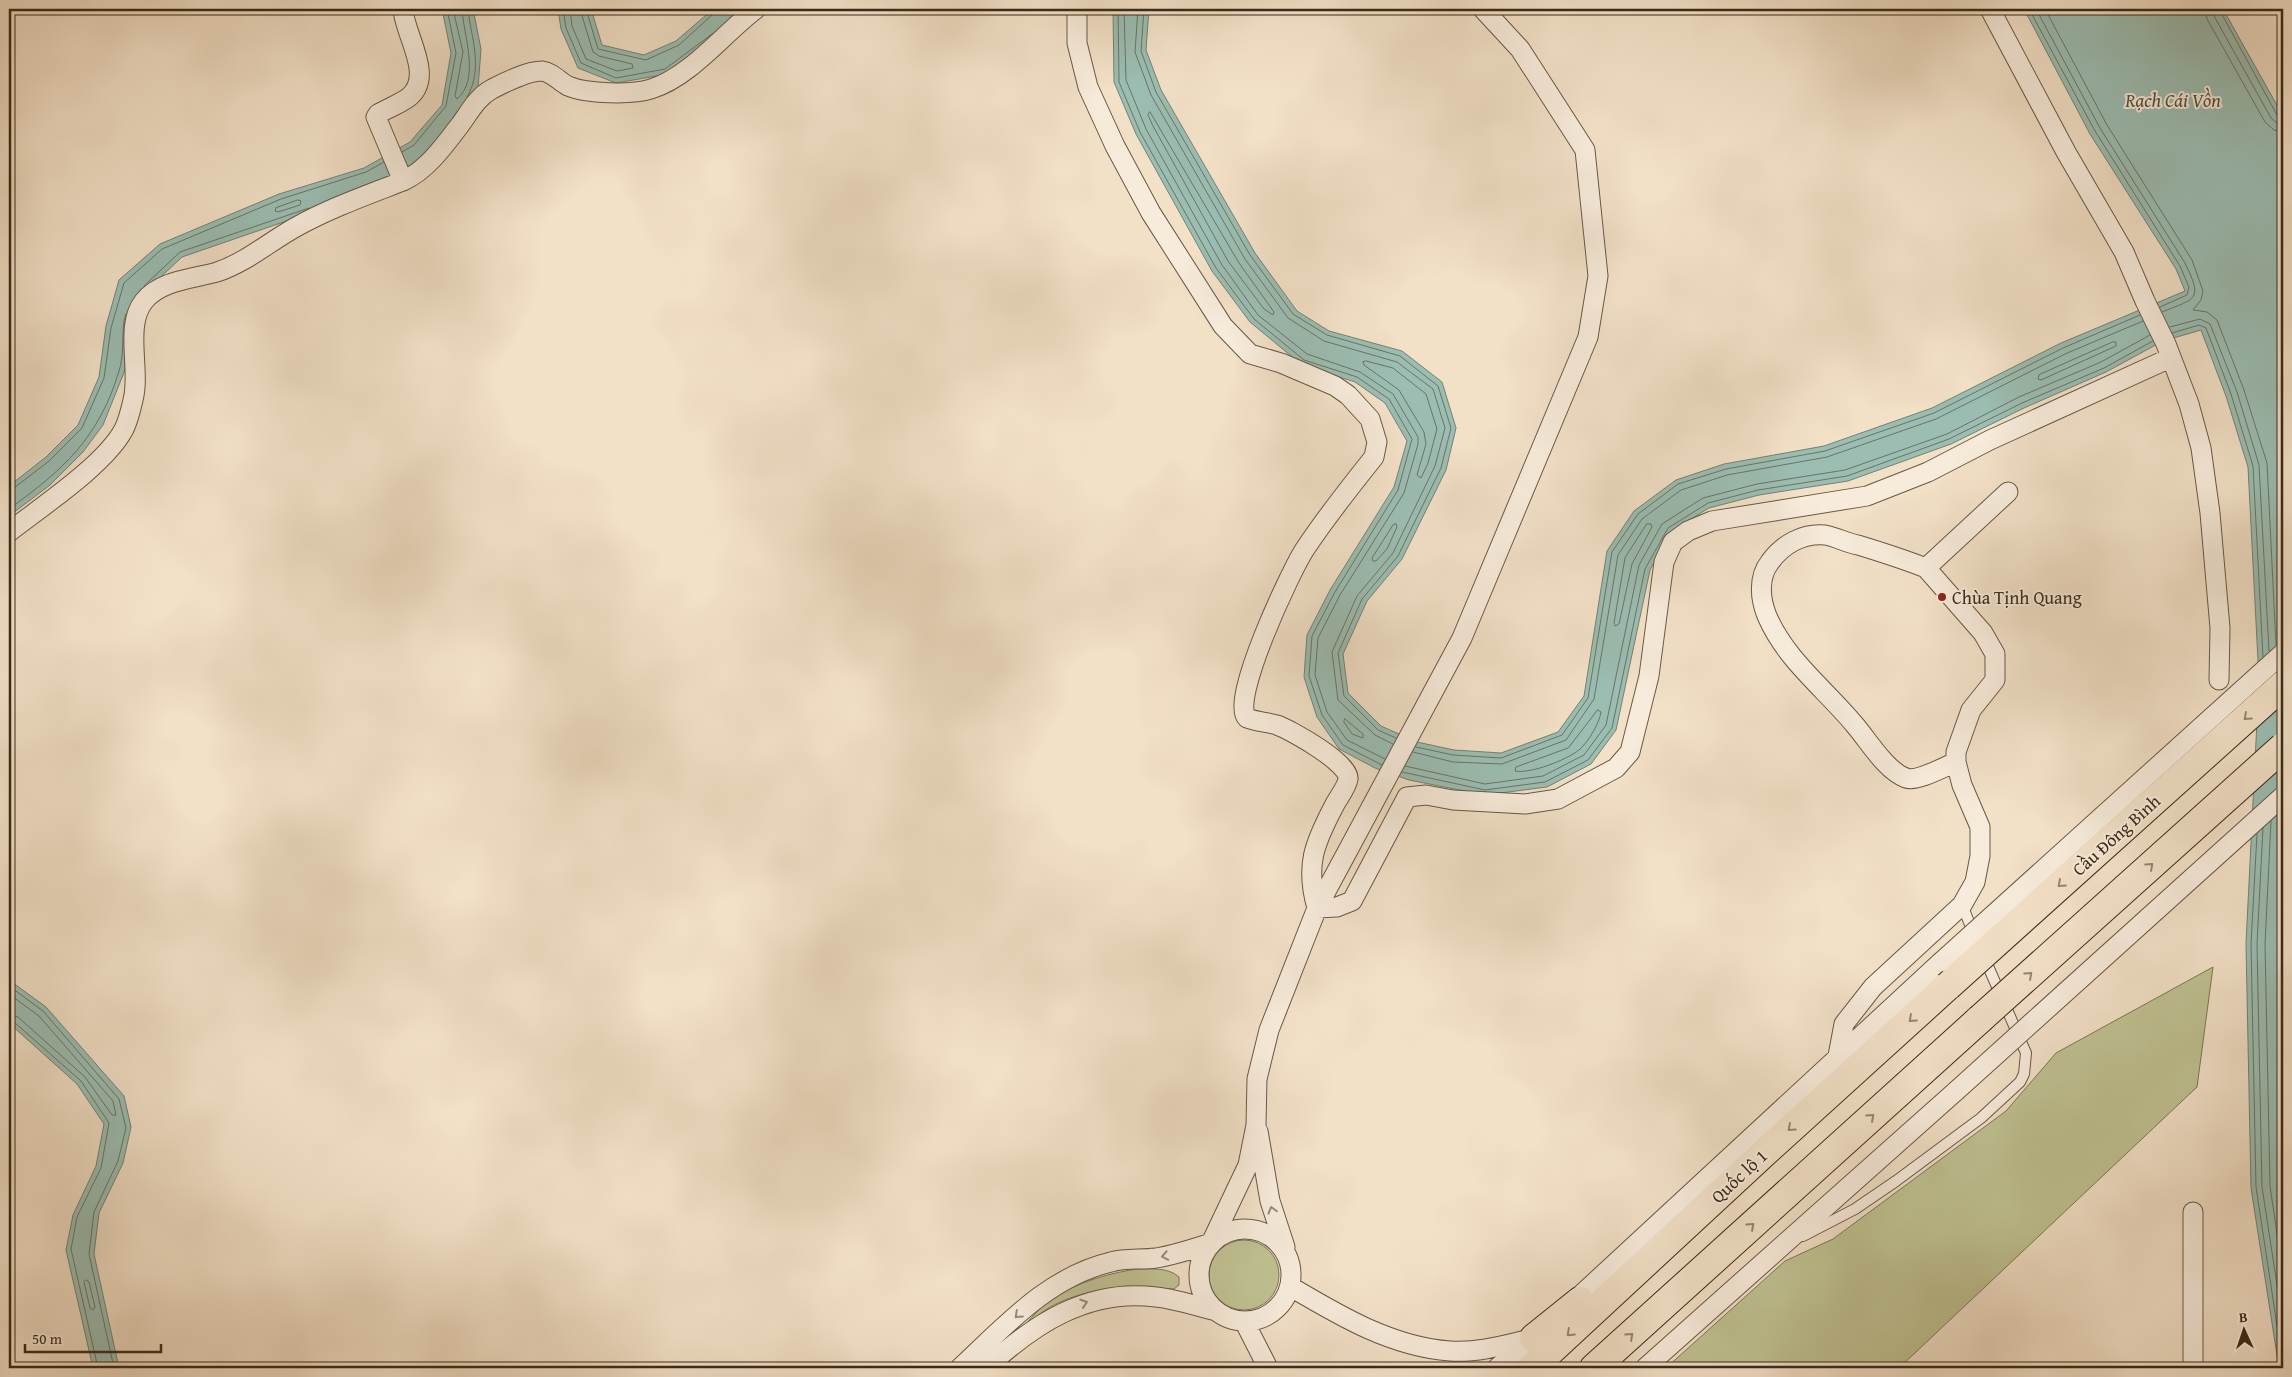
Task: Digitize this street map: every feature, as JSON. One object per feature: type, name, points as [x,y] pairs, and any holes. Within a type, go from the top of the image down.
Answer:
[{"type":"highway","name":"Cầu Đông Bình","points":[[1944,974],[2283,685]]},
{"type":"highway","points":[[1594,1368],[2283,746]]},
{"type":"highway","name":"Quốc lộ 1","points":[[1532,1368],[1764,1153],[1944,974]]},
{"type":"highway","points":[[1534,1338],[1764,1153]]},
{"type":"street","points":[[402,178],[376,120],[376,115],[410,96],[419,81],[418,64],[403,19],[403,9]]},
{"type":"street","points":[[9,532],[76,480],[110,447],[124,429],[134,399],[136,378],[134,325],[143,302],[151,294],[166,286],[218,272],[243,260],[320,214],[418,172],[451,137],[478,100],[492,90],[539,71],[550,73],[566,85],[583,90],[639,92],[650,89],[681,73],[756,9]]},
{"type":"street","points":[[1077,9],[1077,42],[1088,87],[1115,146],[1151,213],[1222,326],[1250,354],[1281,363],[1335,386],[1348,395],[1370,420],[1375,433],[1374,457],[1304,550],[1282,593],[1253,666],[1242,710],[1247,718],[1276,725],[1300,736],[1343,765],[1348,773],[1348,779],[1332,811],[1310,866],[1311,890],[1316,908]]},
{"type":"street","points":[[1216,1311],[1206,1299],[1200,1285],[1199,1270],[1203,1256],[1248,1165],[1256,1125],[1258,1079],[1269,1030],[1316,908],[1462,638],[1588,337],[1598,276],[1585,150],[1520,49],[1483,9]]},
{"type":"street","points":[[1990,9],[2066,152],[2124,252],[2168,351],[2189,404],[2200,448],[2218,592],[2220,628],[2219,680]]},
{"type":"street","points":[[1316,908],[1337,907],[1352,901],[1407,797],[1426,795],[1452,800],[1525,804],[1558,799],[1616,768],[1630,752],[1648,676],[1664,562],[1673,542],[1688,531],[1712,521],[1867,496],[1928,472],[2168,351]]},
{"type":"street","points":[[1926,568],[2008,492]]},
{"type":"street","points":[[1838,1056],[1844,1024],[1873,987],[1962,906],[1975,882],[1980,856],[1980,828],[1956,762],[1956,752],[1971,710],[1995,680],[1995,654],[1983,633],[1926,568],[1894,556],[1826,536],[1808,537],[1785,545],[1766,567],[1761,596],[1766,614],[1784,648],[1800,668],[1823,690],[1900,775],[1911,779],[1918,778],[1956,762]]},
{"type":"street","points":[[1497,1368],[1534,1338],[1838,1056],[1944,974],[2283,653]]},
{"type":"street","points":[[1645,1368],[2283,796]]},
{"type":"street","points":[[986,1368],[1053,1316],[1086,1302],[1112,1297],[1156,1296],[1216,1311],[1229,1319],[1244,1321],[1260,1319],[1274,1312],[1284,1301],[1291,1287],[1292,1271],[1270,1201],[1256,1125]]},
{"type":"street","points":[[2193,1212],[2193,1368]]},
{"type":"street","points":[[960,1368],[1033,1300],[1071,1275],[1112,1261],[1181,1254],[1211,1243],[1223,1234],[1238,1229],[1253,1229],[1267,1234],[1280,1243],[1288,1256]]},
{"type":"street","points":[[1291,1287],[1346,1319],[1412,1345],[1452,1351],[1489,1348],[1534,1338]]},
{"type":"street","points":[[1244,1321],[1268,1368]]},
{"type":"lane","points":[[1779,1248],[1855,1209],[1896,1181],[1981,1118],[2020,1082],[2024,1074],[2026,1053],[1962,906]]},
{"type":"green space","points":[[2213,967],[2197,1087],[1899,1368],[1666,1368],[1785,1261],[1833,1239],[2006,1111],[2056,1053]]},
{"type":"green space","points":[[1244,1240],[1257,1243],[1269,1250],[1276,1262],[1279,1275],[1276,1288],[1269,1300],[1257,1307],[1244,1310],[1231,1307],[1219,1300],[1212,1288],[1209,1275],[1212,1262],[1219,1250],[1231,1243]]},
{"type":"green space","points":[[1137,1269],[1159,1269],[1170,1272],[1179,1277],[1179,1285],[1174,1289],[1109,1289],[1077,1296],[1047,1309],[1020,1330],[1044,1305],[1065,1291],[1100,1277]]},
{"type":"water","points":[[442,9],[473,9],[481,49],[478,88],[455,128],[408,172],[333,205],[182,257],[150,287],[128,321],[125,370],[103,425],[83,452],[50,485],[9,516],[9,486],[46,457],[78,425],[99,377],[106,326],[119,280],[160,244],[279,194],[364,168],[410,142],[442,105],[451,53]]},
{"type":"water","points":[[558,9],[591,9],[602,45],[644,55],[676,41],[713,9],[753,9],[668,74],[616,83],[578,68],[561,29]]},
{"type":"water","name":"Rạch Cái Vồn","points":[[1113,9],[1149,9],[1146,50],[1161,90],[1255,253],[1297,311],[1329,331],[1402,351],[1442,382],[1456,428],[1446,470],[1402,559],[1367,601],[1343,654],[1348,693],[1381,726],[1417,742],[1454,750],[1501,753],[1558,732],[1584,696],[1607,551],[1634,511],[1676,480],[1724,464],[1824,446],[1932,408],[2061,343],[2185,291],[2176,269],[2090,134],[2024,9],[2223,9],[2283,116],[2283,1368],[2279,1368],[2251,1188],[2246,944],[2259,680],[2248,467],[2226,396],[2201,330],[2163,341],[2106,372],[2024,408],[1951,444],[1848,481],[1759,495],[1709,508],[1670,532],[1650,570],[1616,730],[1591,764],[1547,787],[1485,795],[1409,780],[1375,768],[1339,749],[1317,717],[1304,677],[1307,635],[1330,590],[1394,487],[1407,441],[1385,403],[1355,382],[1302,365],[1250,322],[1212,271],[1136,134],[1114,82]]},
{"type":"water","points":[[9,980],[46,1007],[124,1096],[131,1127],[123,1163],[99,1213],[94,1254],[119,1368],[93,1368],[66,1250],[73,1215],[96,1166],[104,1124],[77,1084],[9,1023]]},
{"type":"place","name":"Chùa Tịnh Quang","points":[[1942,597]]}]
